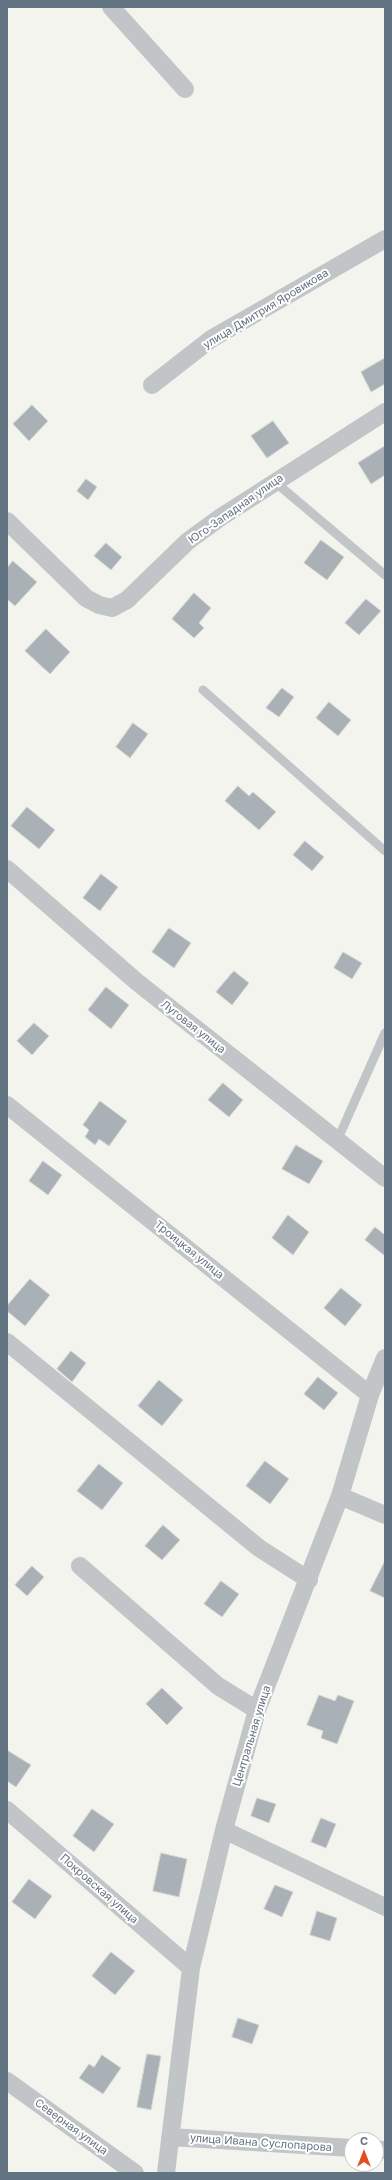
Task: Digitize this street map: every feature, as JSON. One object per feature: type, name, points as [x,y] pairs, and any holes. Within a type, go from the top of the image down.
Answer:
[{"type":"street","points":[[111,7],[185,89]]},
{"type":"street","name":"улица Дмитрия Яровикова","points":[[152,385],[211,339],[385,239]]},
{"type":"street","name":"Юго-Западная улица","points":[[7,521],[86,598],[99,605],[112,608],[127,600],[188,541],[275,482],[385,412]]},
{"type":"street","name":"Луговая улица","points":[[7,869],[137,982],[385,1178]]},
{"type":"street","name":"Троицкая улица","points":[[7,1105],[370,1395]]},
{"type":"street","points":[[7,1342],[259,1548],[308,1580]]},
{"type":"street","name":"Центральная улица","points":[[166,2173],[191,1968],[224,1830],[257,1710],[340,1496],[370,1395],[385,1358]]},
{"type":"street","points":[[340,1496],[385,1515]]},
{"type":"street","points":[[80,1566],[218,1686],[257,1710]]},
{"type":"street","name":"Покровская улица","points":[[7,1810],[191,1968]]},
{"type":"street","points":[[224,1830],[385,1907]]},
{"type":"street","name":"Северная улица","points":[[7,2081],[135,2173]]},
{"type":"street","name":"улица Ивана Суслопарова","points":[[170,2137],[344,2148]]},
{"type":"lane","points":[[275,482],[385,575]]},
{"type":"lane","points":[[203,690],[385,851]]},
{"type":"lane","points":[[337,1141],[385,1033]]},
{"type":"building","points":[[385,358],[385,384],[371,392],[361,372]]},
{"type":"building","points":[[32,405],[48,421],[29,441],[13,424]]},
{"type":"building","points":[[273,421],[289,443],[267,458],[251,436]]},
{"type":"building","points":[[385,446],[385,475],[371,484],[358,463]]},
{"type":"building","points":[[86,479],[97,487],[88,500],[77,491]]},
{"type":"building","points":[[321,540],[344,557],[327,580],[304,563]]},
{"type":"building","points":[[106,543],[122,557],[111,570],[94,556]]},
{"type":"building","points":[[13,561],[37,582],[15,606],[7,599],[7,568]]},
{"type":"building","points":[[194,593],[211,608],[199,623],[204,628],[194,638],[172,619]]},
{"type":"building","points":[[366,599],[381,611],[359,635],[345,623]]},
{"type":"building","points":[[46,629],[70,652],[50,674],[25,651]]},
{"type":"building","points":[[282,688],[294,697],[279,717],[266,708]]},
{"type":"building","points":[[329,702],[351,720],[338,736],[316,718]]},
{"type":"building","points":[[133,723],[148,734],[130,758],[116,747]]},
{"type":"building","points":[[238,786],[249,796],[253,792],[276,812],[259,830],[225,801]]},
{"type":"building","points":[[27,807],[55,830],[39,849],[11,826]]},
{"type":"building","points":[[305,841],[324,857],[312,871],[293,855]]},
{"type":"building","points":[[101,874],[118,887],[100,911],[83,898]]},
{"type":"building","points":[[169,928],[191,943],[174,968],[152,952]]},
{"type":"building","points":[[343,952],[362,963],[352,979],[334,968]]},
{"type":"building","points":[[234,971],[249,983],[232,1005],[216,992]]},
{"type":"building","points":[[106,987],[129,1005],[111,1029],[88,1010]]},
{"type":"building","points":[[34,1023],[49,1036],[32,1055],[17,1041]]},
{"type":"building","points":[[223,1083],[243,1100],[229,1117],[208,1100]]},
{"type":"building","points":[[100,1101],[127,1121],[109,1146],[99,1139],[95,1145],[85,1137],[89,1130],[83,1125]]},
{"type":"building","points":[[296,1145],[323,1161],[309,1184],[282,1169]]},
{"type":"building","points":[[43,1161],[62,1175],[48,1195],[29,1181]]},
{"type":"building","points":[[288,1215],[309,1232],[293,1255],[272,1238]]},
{"type":"building","points":[[375,1227],[385,1235],[385,1256],[365,1240]]},
{"type":"building","points":[[30,1279],[50,1295],[25,1326],[7,1311],[7,1306]]},
{"type":"building","points":[[341,1288],[362,1305],[345,1326],[324,1308]]},
{"type":"building","points":[[71,1351],[86,1363],[72,1382],[57,1369]]},
{"type":"building","points":[[318,1377],[338,1393],[324,1410],[304,1394]]},
{"type":"building","points":[[159,1380],[183,1400],[162,1426],[138,1406]]},
{"type":"building","points":[[265,1461],[289,1479],[270,1504],[246,1486]]},
{"type":"building","points":[[99,1464],[123,1483],[102,1510],[77,1491]]},
{"type":"building","points":[[163,1525],[180,1540],[162,1560],[145,1546]]},
{"type":"building","points":[[385,1561],[385,1598],[370,1591]]},
{"type":"building","points":[[32,1566],[44,1577],[27,1596],[15,1585]]},
{"type":"building","points":[[221,1581],[239,1594],[222,1617],[204,1604]]},
{"type":"building","points":[[162,1688],[183,1708],[167,1725],[146,1704]]},
{"type":"building","points":[[319,1695],[335,1701],[338,1695],[354,1701],[337,1744],[321,1738],[323,1731],[307,1725]]},
{"type":"building","points":[[7,1750],[31,1765],[16,1787],[7,1781]]},
{"type":"building","points":[[257,1798],[276,1804],[269,1823],[251,1816]]},
{"type":"building","points":[[92,1809],[114,1824],[94,1852],[73,1836]]},
{"type":"building","points":[[321,1818],[336,1824],[326,1848],[311,1842]]},
{"type":"building","points":[[161,1853],[187,1859],[179,1897],[153,1891]]},
{"type":"building","points":[[29,1879],[52,1896],[35,1919],[12,1902]]},
{"type":"building","points":[[275,1885],[293,1892],[282,1917],[264,1909]]},
{"type":"building","points":[[317,1911],[337,1918],[330,1941],[310,1935]]},
{"type":"building","points":[[111,1952],[135,1971],[115,1995],[92,1976]]},
{"type":"building","points":[[238,2018],[259,2025],[252,2044],[232,2037]]},
{"type":"building","points":[[147,2054],[161,2056],[151,2110],[137,2107]]},
{"type":"building","points":[[102,2055],[121,2068],[103,2094],[79,2078],[89,2064],[94,2067]]}]
